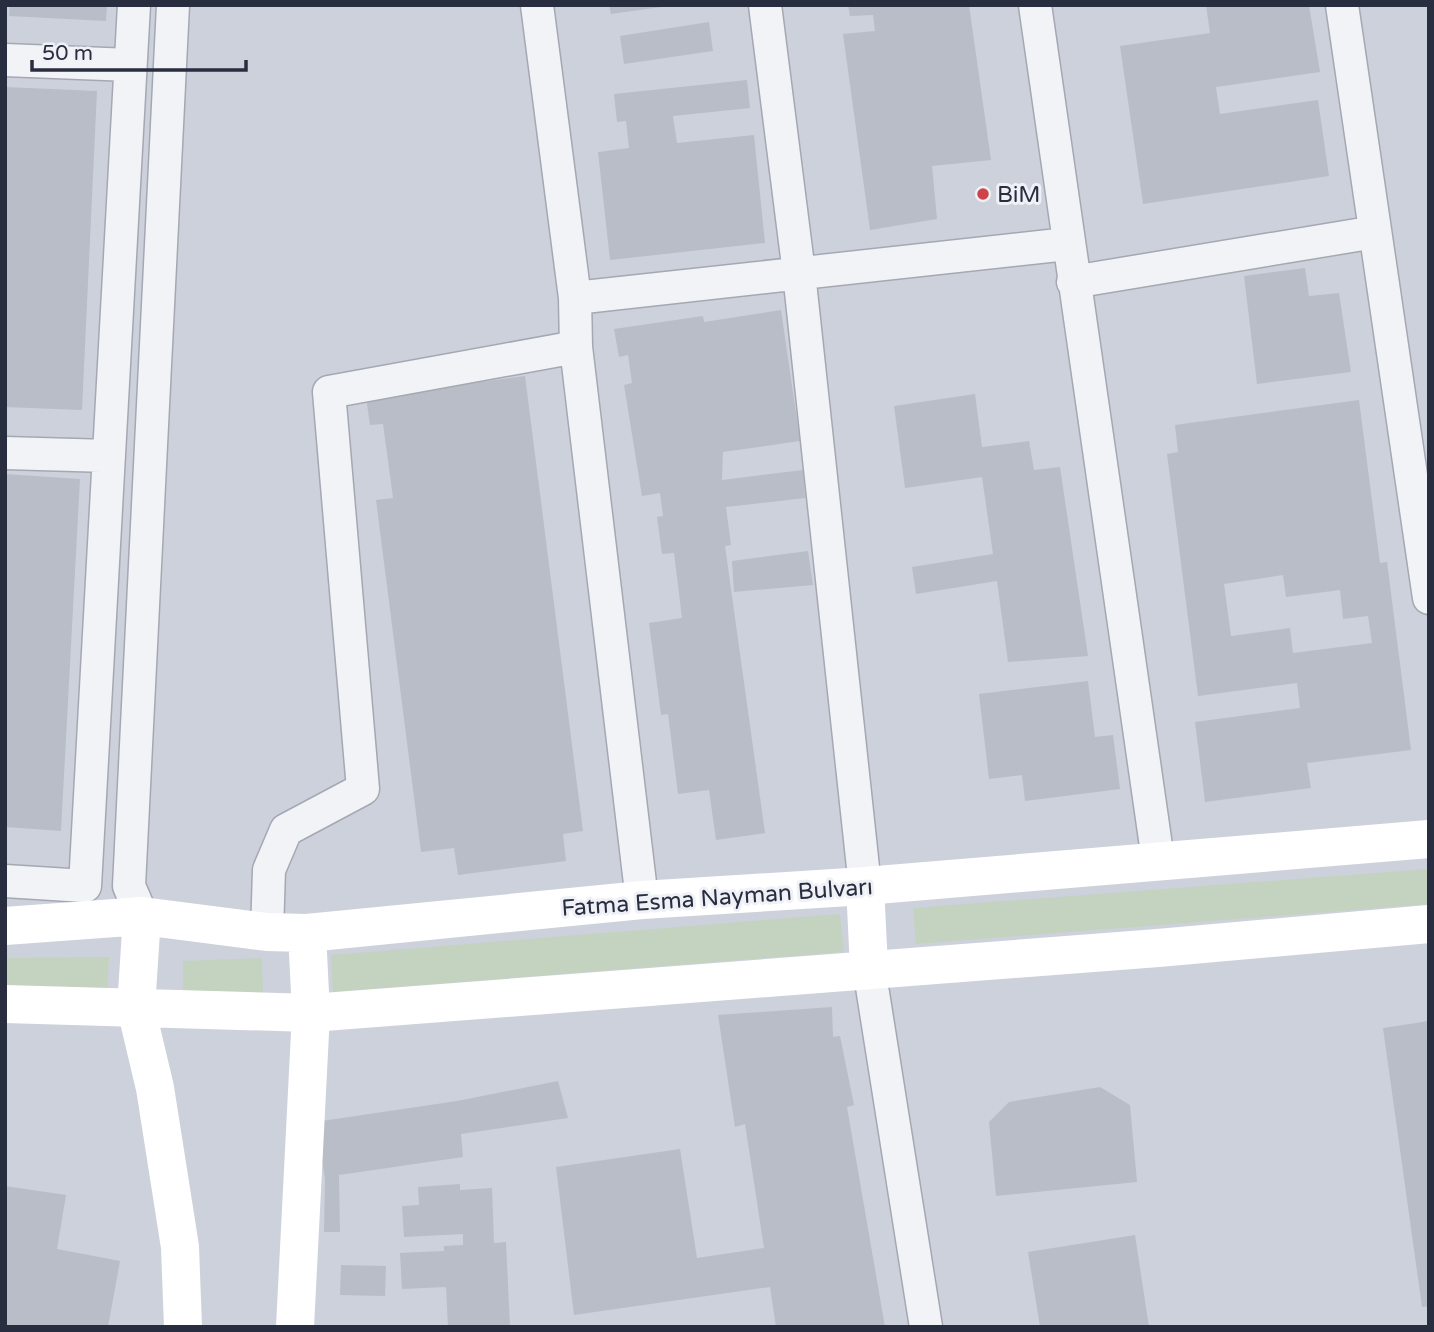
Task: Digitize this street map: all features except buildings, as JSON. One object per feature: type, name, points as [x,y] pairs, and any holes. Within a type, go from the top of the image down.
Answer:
[{"type":"main road","name":"Fatma Esma Nayman Bulvarı","points":[[5,926],[142,916],[267,932],[307,933],[642,900],[865,886],[1429,839]]},
{"type":"main road","points":[[865,886],[869,968]]},
{"type":"main road","points":[[142,916],[136,1008],[155,1088],[180,1247],[183,1327]]},
{"type":"main road","points":[[5,1004],[312,1013],[869,968],[1158,948],[1429,924]]},
{"type":"main road","points":[[295,1327],[312,1013],[307,933]]},
{"type":"street","points":[[5,881],[85,887],[134,5]]},
{"type":"street","points":[[142,916],[129,886],[173,5]]},
{"type":"street","points":[[537,5],[575,298],[576,347],[642,900]]},
{"type":"street","points":[[765,5],[799,274],[865,886]]},
{"type":"street","points":[[1035,5],[1067,244],[1158,860]]},
{"type":"street","points":[[1342,5],[1429,598]]},
{"type":"street","points":[[5,60],[130,65]]},
{"type":"street","points":[[1073,282],[1375,232]]},
{"type":"street","points":[[575,298],[1067,244]]},
{"type":"street","points":[[267,932],[269,870],[286,830],[363,789],[329,392],[576,347]]},
{"type":"street","points":[[5,453],[109,456]]},
{"type":"street","points":[[869,968],[926,1327]]},
{"type":"shaded area","points":[[5,5],[1429,5],[1429,1327],[5,1327]]},
{"type":"green space","points":[[1429,869],[1429,904],[916,944],[913,908]]},
{"type":"green space","points":[[840,914],[844,952],[333,992],[331,955]]},
{"type":"green space","points":[[109,957],[107,994],[5,987],[5,958]]},
{"type":"green space","points":[[262,958],[263,996],[183,997],[183,961]]},
{"type":"place","name":"BiM","points":[[983,194]]}]
